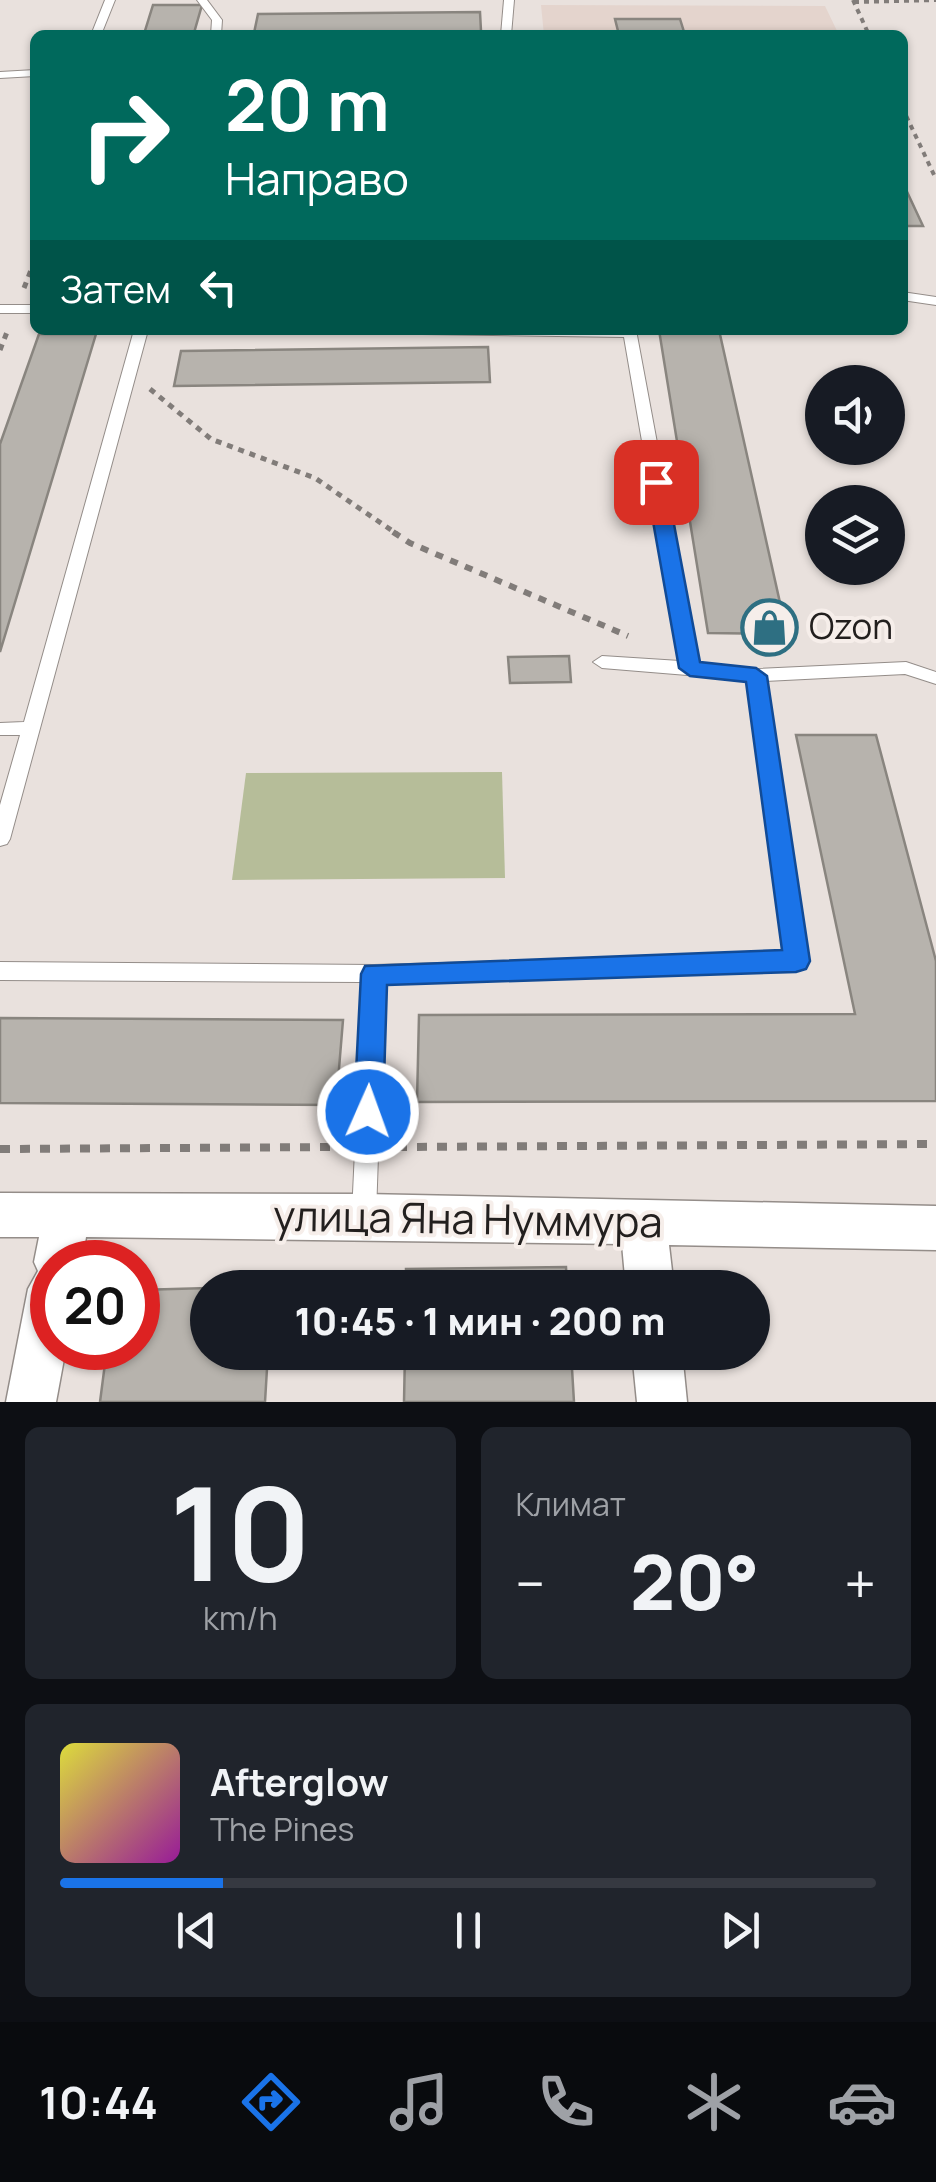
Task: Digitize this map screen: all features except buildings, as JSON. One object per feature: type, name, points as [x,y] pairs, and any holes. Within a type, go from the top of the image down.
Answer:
[{"type":"street","name":"улица Яна Нуммура","points":[[0,1215],[364,1216],[936,1228]]},
{"type":"street","points":[[62,1240],[67,1215]]},
{"type":"street","points":[[643,1222],[648,1270]]},
{"type":"street","points":[[30,1402],[36,1370]]},
{"type":"street","points":[[659,1370],[662,1402]]},
{"type":"lane","points":[[98,30],[110,0]]},
{"type":"lane","points":[[202,0],[217,20],[216,30]]},
{"type":"lane","points":[[506,30],[509,0]]},
{"type":"lane","points":[[0,75],[30,74]]},
{"type":"lane","points":[[908,297],[936,301]]},
{"type":"lane","points":[[0,309],[30,309]]},
{"type":"lane","points":[[0,839],[140,335]]},
{"type":"lane","points":[[628,335],[690,668]]},
{"type":"lane","points":[[602,662],[756,676],[906,668],[936,678]]},
{"type":"lane","points":[[0,971],[374,974],[796,961],[756,676]]},
{"type":"lane","points":[[0,728],[31,728]]},
{"type":"lane","points":[[364,1216],[374,974]]},
{"type":"path","points":[[867,30],[853,1],[936,0]]},
{"type":"path","points":[[908,120],[936,180]]},
{"type":"path","points":[[129,372],[211,439],[315,478],[410,543],[642,642],[668,667]]},
{"type":"path","points":[[0,1148],[936,1144]]},
{"type":"shaded area","points":[[541,5],[825,6],[837,30],[544,30]]},
{"type":"green space","points":[[502,772],[505,878],[232,880],[246,773]]},
{"type":"place","name":"Ozon","points":[[770,627]]},
{"type":"route","points":[[368,1112],[374,974],[796,961],[756,676],[690,668],[656,482]]}]
